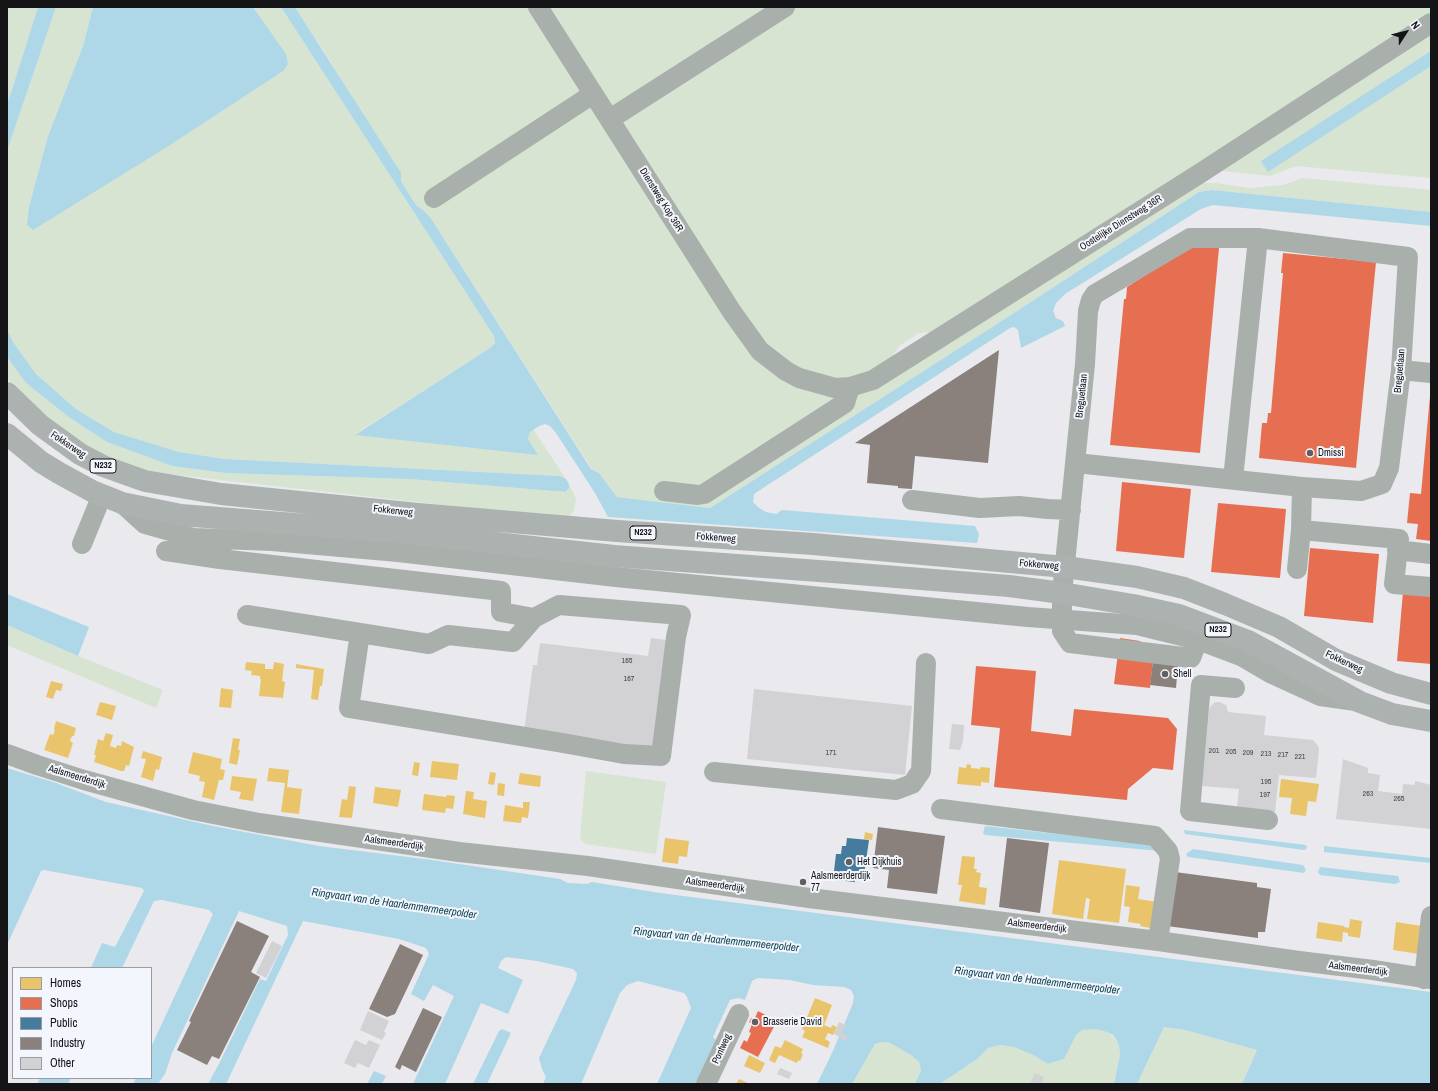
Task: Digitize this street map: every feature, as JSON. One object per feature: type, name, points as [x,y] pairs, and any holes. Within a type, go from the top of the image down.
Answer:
[{"type":"main road","name":"Fokkerweg","points":[[7,393],[30,416],[55,437],[80,454],[103,466],[145,481],[221,494],[591,529],[813,544],[1066,567],[1137,577],[1184,588],[1225,604],[1279,628],[1336,660],[1391,683],[1431,694]]},
{"type":"main road","name":"Fokkerweg","points":[[7,434],[41,462],[58,473],[112,499],[181,515],[396,532],[614,556],[846,572],[1009,586],[1133,605],[1179,615],[1248,641],[1360,702],[1392,714],[1431,721]]},
{"type":"street","name":"Dienstweg Kop 36R","points":[[538,7],[732,312],[760,351],[786,371],[799,378]]},
{"type":"street","points":[[610,119],[785,7]]},
{"type":"street","name":"Oostelijke Dienstweg 36R","points":[[799,378],[835,388],[850,387],[873,380],[1199,174],[1431,23]]},
{"type":"street","points":[[434,198],[593,94]]},
{"type":"street","name":"Breguetlaan","points":[[1062,593],[1076,463],[1088,311],[1090,300],[1095,294],[1190,238],[1258,238],[1408,257],[1401,370],[1389,468],[1382,484],[1361,491],[1302,487],[1076,463]]},
{"type":"street","points":[[1233,479],[1258,238]]},
{"type":"street","points":[[1401,370],[1431,374]]},
{"type":"street","points":[[664,491],[698,495],[704,494],[845,403],[850,387]]},
{"type":"street","points":[[1297,569],[1301,530],[1302,487]]},
{"type":"street","points":[[82,544],[112,499]]},
{"type":"street","name":"Fokkerweg","points":[[112,499],[145,524],[194,538],[221,549],[272,541],[398,552],[616,576],[1137,625],[1198,640],[1243,657],[1272,674],[1320,696],[1360,702]]},
{"type":"street","points":[[912,500],[980,508],[1019,506],[1071,510]]},
{"type":"street","points":[[1301,530],[1399,539],[1394,584],[1431,588]]},
{"type":"street","points":[[166,552],[221,549],[502,591],[501,612],[534,618]]},
{"type":"street","points":[[1398,550],[1431,554]]},
{"type":"street","points":[[613,609],[616,576]]},
{"type":"street","points":[[1062,593],[1062,619]]},
{"type":"street","points":[[247,615],[430,644],[448,635],[513,642],[534,618],[559,605],[681,615],[676,637],[661,756],[624,754],[555,741],[349,708],[360,633]]},
{"type":"street","points":[[714,772],[896,790],[912,784],[921,771],[926,664]]},
{"type":"street","points":[[1235,688],[1201,685],[1190,811],[1268,820]]},
{"type":"street","name":"Aalsmeerderdijk","points":[[7,754],[84,780],[193,810],[259,823],[459,852],[588,866],[809,898],[1158,941],[1373,970],[1427,979]]},
{"type":"street","points":[[941,809],[1155,836],[1168,850],[1170,859],[1158,941]]},
{"type":"street","points":[[1427,979],[1431,916]]},
{"type":"street","name":"Pontweg","points":[[706,1084],[738,1014]]},
{"type":"green space","points":[[7,7],[38,7],[7,105]]},
{"type":"green space","points":[[56,7],[93,7],[83,46],[48,136],[29,207],[266,25],[253,7],[281,7],[494,336],[495,344],[490,348],[355,434],[537,454],[528,439],[530,432],[533,429],[566,479],[560,476],[225,459],[179,452],[114,432],[76,409],[36,374],[13,342],[7,329],[7,151]]},
{"type":"green space","points":[[295,7],[532,7],[736,329],[838,397],[691,499],[1193,183],[1216,183],[1250,188],[1283,185],[1303,178],[1431,190],[1431,212],[1212,190],[1199,192],[1014,313],[710,508],[617,497],[599,473],[592,469],[430,217],[414,202],[401,181],[401,177],[326,54]]},
{"type":"green space","points":[[545,7],[778,7],[625,105],[607,106]]},
{"type":"green space","points":[[792,7],[1431,7],[1431,178],[1296,166],[1270,176],[1195,168],[942,331],[919,333],[899,346],[886,367],[837,381],[806,374],[761,345],[621,123]]},
{"type":"green space","points":[[7,357],[26,383],[70,418],[107,442],[172,466],[225,473],[409,479],[566,492],[569,488],[569,484],[576,499],[574,510],[568,519],[159,473],[144,469],[108,456],[81,443],[52,423],[7,378]]},
{"type":"green space","points":[[7,625],[78,656],[163,690],[156,708],[7,645]]},
{"type":"green space","points":[[586,771],[666,782],[656,854],[585,844],[580,838]]},
{"type":"green space","points":[[1164,1027],[1185,1030],[1257,1050],[1242,1084],[1137,1084]]},
{"type":"green space","points":[[1087,1029],[1107,1032],[1117,1040],[1120,1055],[1114,1084],[940,1084],[977,1059],[988,1048],[1000,1045],[1014,1047],[1049,1064],[1064,1059],[1076,1035],[1082,1030]]},
{"type":"green space","points":[[882,1042],[890,1043],[911,1055],[919,1062],[921,1070],[915,1084],[852,1084],[875,1044]]},
{"type":"water","points":[[38,7],[56,7],[7,151],[7,105]]},
{"type":"water","points":[[93,7],[253,7],[286,54],[288,64],[280,73],[167,147],[33,230],[27,225],[29,207],[48,136],[83,46]]},
{"type":"water","points":[[281,7],[295,7],[401,173],[401,181],[414,202],[430,217],[591,469],[599,473],[617,497],[710,508],[1014,313],[1199,192],[1212,190],[1431,212],[1431,226],[1213,205],[1201,209],[1065,294],[1056,303],[1053,311],[1056,318],[1063,321],[1065,326],[1021,348],[1018,330],[1014,327],[1010,328],[754,494],[753,502],[759,508],[766,512],[776,514],[782,510],[975,526],[979,534],[977,543],[608,517],[595,493],[556,433],[550,426],[545,424],[530,432],[528,439],[538,455],[355,435],[490,348],[495,343],[494,336]]},
{"type":"water","points":[[1431,51],[1431,66],[1268,172],[1261,161]]},
{"type":"water","points":[[7,329],[13,342],[36,374],[76,409],[114,432],[179,452],[225,459],[560,476],[566,479],[569,484],[569,488],[566,492],[409,479],[225,473],[172,466],[107,442],[70,418],[26,383],[7,357]]},
{"type":"water","points":[[7,594],[89,627],[78,656],[7,625]]},
{"type":"water","name":"Ringvaart van de Haarlemmermeerpolder","points":[[7,768],[56,783],[106,802],[213,826],[319,846],[432,860],[560,879],[568,883],[587,884],[592,882],[660,893],[1431,992],[1431,1084],[1242,1084],[1257,1050],[1185,1030],[1164,1027],[1137,1084],[1114,1084],[1120,1055],[1117,1040],[1113,1035],[1107,1032],[1095,1029],[1082,1030],[1076,1035],[1064,1059],[1048,1064],[1035,1056],[1014,1047],[1000,1045],[988,1048],[977,1059],[940,1084],[915,1084],[921,1070],[919,1062],[911,1055],[890,1043],[882,1042],[875,1044],[852,1084],[817,1084],[853,1003],[854,996],[851,990],[844,987],[813,985],[790,980],[758,978],[752,981],[745,1000],[738,998],[730,1000],[713,1037],[716,1040],[695,1084],[657,1084],[691,1008],[687,997],[684,993],[638,981],[627,985],[620,993],[581,1084],[543,1084],[546,1077],[539,1058],[576,980],[577,973],[573,969],[537,961],[506,957],[501,961],[498,968],[523,980],[508,1014],[481,1003],[445,1084],[413,1084],[454,996],[433,985],[424,1001],[411,994],[429,954],[426,948],[399,939],[303,921],[226,1084],[208,1084],[260,979],[266,981],[288,935],[287,926],[239,911],[172,1053],[165,1074],[158,1084],[133,1084],[136,1079],[152,1079],[152,1045],[213,914],[209,910],[162,900],[154,901],[122,967],[91,967],[102,943],[115,947],[144,891],[142,888],[44,870],[41,871],[7,945]]},
{"type":"water","points":[[985,826],[1157,845],[1160,851],[985,835],[983,833]]},
{"type":"water","points":[[1184,830],[1306,845],[1307,848],[1304,850],[1185,834]]},
{"type":"water","points":[[1324,846],[1431,858],[1431,863],[1324,852]]},
{"type":"water","points":[[1193,849],[1303,865],[1306,870],[1304,873],[1188,857],[1186,854]]},
{"type":"water","points":[[1320,867],[1398,876],[1400,882],[1395,884],[1320,875],[1318,872]]},
{"type":"water","points":[[502,1029],[511,1033],[487,1084],[473,1084],[499,1031]]},
{"type":"water","points":[[374,1071],[386,1076],[382,1084],[367,1084]]},
{"type":"water","points":[[40,1079],[70,1079],[68,1084],[37,1084]]},
{"type":"building: Homes","points":[[246,662],[265,664],[265,669],[273,669],[274,662],[284,664],[282,681],[285,682],[283,698],[259,696],[260,676],[251,675],[252,671],[245,670]]},
{"type":"building: Homes","points":[[296,664],[324,669],[322,686],[320,686],[318,700],[311,699],[314,670],[296,668]]},
{"type":"building: Homes","points":[[51,681],[63,684],[61,691],[56,690],[53,699],[46,697]]},
{"type":"building: Homes","points":[[221,688],[233,690],[231,708],[219,707]]},
{"type":"building: Homes","points":[[100,702],[116,706],[112,720],[96,715]]},
{"type":"building: Homes","points":[[56,721],[76,728],[74,736],[72,736],[70,741],[73,743],[68,758],[44,750],[50,734],[53,735]]},
{"type":"building: Homes","points":[[106,733],[113,735],[110,746],[116,748],[117,745],[121,746],[122,741],[134,747],[129,766],[126,765],[124,771],[94,762],[98,739],[103,741]]},
{"type":"building: Homes","points":[[233,738],[240,739],[238,750],[240,750],[237,765],[229,763]]},
{"type":"building: Homes","points":[[143,751],[162,757],[159,770],[156,769],[153,781],[141,777],[146,759],[141,758]]},
{"type":"building: Homes","points":[[193,752],[222,759],[220,769],[225,770],[223,780],[219,780],[214,800],[202,797],[205,782],[199,781],[200,776],[188,773]]},
{"type":"building: Homes","points":[[432,761],[459,764],[457,780],[430,777]]},
{"type":"building: Homes","points":[[414,762],[420,763],[418,776],[412,775]]},
{"type":"building: Homes","points":[[967,764],[971,765],[971,768],[990,768],[989,783],[981,782],[981,786],[957,784],[959,767],[966,768]]},
{"type":"building: Homes","points":[[269,768],[289,770],[287,787],[302,789],[299,814],[281,812],[285,783],[267,781]]},
{"type":"building: Homes","points":[[490,772],[496,773],[494,785],[488,784]]},
{"type":"building: Homes","points":[[520,773],[541,776],[540,787],[518,784]]},
{"type":"building: Homes","points":[[232,776],[257,779],[253,801],[239,799],[241,792],[230,790]]},
{"type":"building: Homes","points":[[1281,779],[1319,784],[1316,802],[1308,801],[1306,816],[1290,814],[1292,798],[1279,797]]},
{"type":"building: Homes","points":[[498,783],[505,784],[504,796],[497,795]]},
{"type":"building: Homes","points":[[349,786],[356,787],[352,818],[339,817],[342,799],[347,800]]},
{"type":"building: Homes","points":[[375,787],[401,790],[398,807],[373,803]]},
{"type":"building: Homes","points":[[466,791],[474,792],[473,799],[487,801],[485,818],[463,814]]},
{"type":"building: Homes","points":[[424,794],[446,797],[447,795],[455,796],[453,809],[446,808],[445,813],[422,810]]},
{"type":"building: Homes","points":[[523,802],[530,802],[528,818],[522,817],[521,823],[503,821],[505,805],[523,808]]},
{"type":"building: Homes","points":[[865,832],[873,834],[872,840],[864,839]]},
{"type":"building: Homes","points":[[665,838],[689,841],[687,857],[679,856],[678,864],[662,862]]},
{"type":"building: Homes","points":[[962,856],[975,857],[974,869],[977,869],[976,872],[981,873],[979,887],[987,888],[985,905],[959,901],[962,885],[958,885]]},
{"type":"building: Homes","points":[[1059,860],[1126,869],[1119,923],[1087,919],[1090,899],[1086,898],[1083,919],[1052,914]]},
{"type":"building: Homes","points":[[1126,885],[1140,887],[1138,899],[1158,902],[1150,928],[1140,926],[1141,924],[1128,922],[1130,907],[1124,906]]},
{"type":"building: Homes","points":[[1350,919],[1362,921],[1360,938],[1348,936],[1348,933],[1343,932],[1342,942],[1316,938],[1318,922],[1349,928]]},
{"type":"building: Homes","points":[[1396,922],[1422,926],[1419,954],[1393,950]]},
{"type":"building: Homes","points":[[815,998],[832,1005],[824,1025],[831,1028],[832,1025],[837,1027],[833,1035],[828,1033],[825,1039],[830,1042],[828,1048],[802,1037],[805,1031],[802,1029]]},
{"type":"building: Homes","points":[[785,1040],[803,1049],[801,1053],[803,1054],[800,1061],[798,1060],[797,1063],[779,1055],[775,1063],[769,1060],[775,1046],[781,1048]]},
{"type":"building: Homes","points":[[749,1055],[765,1063],[760,1073],[744,1066]]},
{"type":"building: Homes","points":[[739,1079],[750,1084],[736,1084]]},
{"type":"building: Shops","points":[[1192,245],[1219,248],[1200,453],[1110,445],[1124,299],[1126,299],[1127,287]]},
{"type":"building: Shops","points":[[1283,253],[1376,262],[1356,468],[1259,458],[1262,423],[1267,423],[1268,413],[1271,413],[1283,273],[1281,273]]},
{"type":"building: Shops","points":[[1430,396],[1431,541],[1416,539],[1418,524],[1407,523],[1410,493],[1421,494]]},
{"type":"building: Shops","points":[[1122,482],[1191,489],[1184,558],[1116,551]]},
{"type":"building: Shops","points":[[1218,503],[1286,509],[1280,578],[1211,572]]},
{"type":"building: Shops","points":[[1310,548],[1379,554],[1373,623],[1304,616]]},
{"type":"building: Shops","points":[[1403,592],[1431,595],[1431,664],[1397,661]]},
{"type":"building: Shops","points":[[1120,638],[1140,641],[1138,659],[1153,660],[1150,688],[1114,684]]},
{"type":"building: Shops","points":[[976,666],[1036,671],[1031,731],[1071,736],[1074,709],[1168,718],[1177,729],[1173,770],[1153,768],[1128,789],[1127,800],[994,787],[1000,728],[971,725]]},
{"type":"building: Shops","points":[[758,1011],[777,1021],[758,1057],[740,1048],[744,1040],[747,1042],[751,1033],[749,1032],[752,1024],[749,1022],[751,1018],[754,1020]]},
{"type":"building: Public","points":[[847,838],[869,840],[864,875],[855,874],[855,882],[837,880],[838,872],[834,871],[836,854],[841,854],[842,846],[846,846]]},
{"type":"building: Industry","points":[[999,350],[988,463],[915,456],[912,489],[867,483],[870,445],[855,443]]},
{"type":"building: Industry","points":[[1153,661],[1178,664],[1176,688],[1150,685]]},
{"type":"building: Industry","points":[[878,827],[945,836],[937,894],[887,888],[889,870],[873,868]]},
{"type":"building: Industry","points":[[1007,838],[1049,843],[1040,913],[999,907]]},
{"type":"building: Industry","points":[[1175,872],[1257,883],[1257,887],[1271,889],[1265,932],[1258,932],[1258,938],[1167,926]]},
{"type":"building: Industry","points":[[237,921],[269,936],[251,972],[260,977],[219,1059],[212,1056],[207,1065],[177,1050],[191,1022],[189,1021]]},
{"type":"building: Industry","points":[[400,944],[423,955],[395,1014],[387,1017],[369,1009]]},
{"type":"building: Industry","points":[[423,1008],[442,1017],[416,1072],[402,1065],[400,1070],[395,1067]]},
{"type":"building: Other","points":[[651,638],[673,641],[659,749],[524,732],[533,665],[537,665],[540,643],[648,656]]},
{"type":"building: Other","points":[[754,689],[912,706],[905,775],[747,759]]},
{"type":"building: Other","points":[[1215,702],[1226,705],[1228,712],[1266,716],[1264,735],[1313,740],[1318,746],[1319,750],[1316,778],[1279,775],[1275,812],[1237,808],[1239,789],[1202,786],[1209,711],[1210,707]]},
{"type":"building: Other","points":[[952,724],[964,725],[963,741],[960,750],[949,749]]},
{"type":"building: Other","points":[[1343,759],[1368,768],[1368,773],[1380,775],[1378,791],[1402,794],[1403,784],[1415,785],[1415,781],[1431,785],[1431,829],[1336,819]]},
{"type":"building: Other","points":[[272,941],[282,946],[266,978],[256,973]]},
{"type":"building: Other","points":[[368,1011],[389,1021],[384,1032],[386,1033],[382,1040],[360,1030]]},
{"type":"building: Other","points":[[839,1022],[846,1025],[842,1033],[848,1036],[846,1041],[834,1034]]},
{"type":"building: Other","points":[[355,1040],[366,1045],[369,1040],[380,1045],[369,1068],[358,1063],[355,1068],[344,1063]]},
{"type":"building: Other","points":[[780,1068],[792,1073],[789,1079],[777,1074]]},
{"type":"building: Other","points":[[1035,1073],[1044,1077],[1041,1084],[1030,1084]]},
{"type":"place","name":"Dmissi","points":[[1310,453]]},
{"type":"place","name":"Shell","points":[[1165,674]]},
{"type":"place","name":"Het Dijkhuis","points":[[849,862]]},
{"type":"place","name":"Aalsmeerderdijk 77","points":[[803,882]]},
{"type":"place","name":"Brasserie David","points":[[755,1022]]}]
